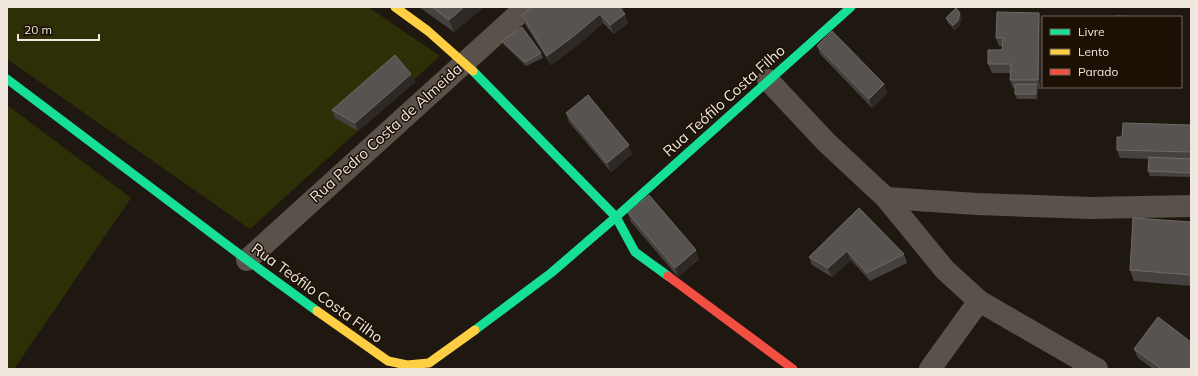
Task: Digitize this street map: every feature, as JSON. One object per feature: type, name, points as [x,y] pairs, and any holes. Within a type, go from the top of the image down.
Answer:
[{"type":"street","points":[[395,7],[428,31],[465,62],[616,217],[635,252],[793,369]]},
{"type":"street","name":"Rua Pedro Costa de Almeida","points":[[247,260],[526,7]]},
{"type":"street","name":"Rua Teófilo Costa Filho","points":[[7,79],[247,260],[361,343],[388,361],[404,367],[429,363],[487,322],[550,273],[616,217],[851,7]]},
{"type":"street","points":[[768,80],[826,142],[886,198],[945,270],[979,301],[1097,369]]},
{"type":"street","points":[[886,198],[978,204],[1090,208],[1191,206]]},
{"type":"street","points":[[930,369],[979,301]]},
{"type":"green space","points":[[7,7],[368,7],[440,56],[250,229],[7,59]]},
{"type":"green space","points":[[7,105],[131,198],[14,369],[7,369]]},
{"type":"building","points":[[432,7],[464,7],[449,20]]},
{"type":"building","points":[[532,7],[619,7],[625,14],[610,25],[600,14],[547,56],[522,15]]},
{"type":"building","points":[[956,8],[960,13],[958,21],[953,25],[946,18]]},
{"type":"building","points":[[997,12],[1039,13],[1038,80],[1010,80],[1011,64],[988,64],[988,50],[1002,50],[1003,38],[996,38]]},
{"type":"building","points":[[522,27],[541,53],[525,62],[502,41]]},
{"type":"building","points":[[832,31],[884,84],[869,99],[817,46]]},
{"type":"building","points":[[395,55],[411,74],[355,123],[332,110]]},
{"type":"building","points":[[1015,84],[1036,84],[1036,94],[1015,94]]},
{"type":"building","points":[[588,95],[629,145],[607,163],[566,113]]},
{"type":"building","points":[[1123,123],[1191,125],[1191,152],[1117,150],[1117,137],[1122,137]]},
{"type":"building","points":[[1149,157],[1191,159],[1191,173],[1148,171]]},
{"type":"building","points":[[649,195],[696,250],[675,268],[628,213]]},
{"type":"building","points":[[859,208],[904,254],[867,273],[847,251],[828,268],[809,257]]},
{"type":"building","points":[[1133,218],[1191,222],[1191,275],[1130,270]]},
{"type":"building","points":[[1158,317],[1191,342],[1191,369],[1162,369],[1134,349]]},
{"type":"traffic: fast","points":[[668,276],[635,252],[616,217],[851,7]]},
{"type":"traffic: fast","points":[[473,71],[616,217],[551,273],[475,330]]},
{"type":"traffic: fast","points":[[7,79],[317,311]]},
{"type":"traffic: slow","points":[[395,7],[428,31],[473,71]]},
{"type":"traffic: slow","points":[[317,311],[388,361],[407,365],[429,363],[475,330]]},
{"type":"traffic: jam","points":[[668,276],[793,369]]}]
